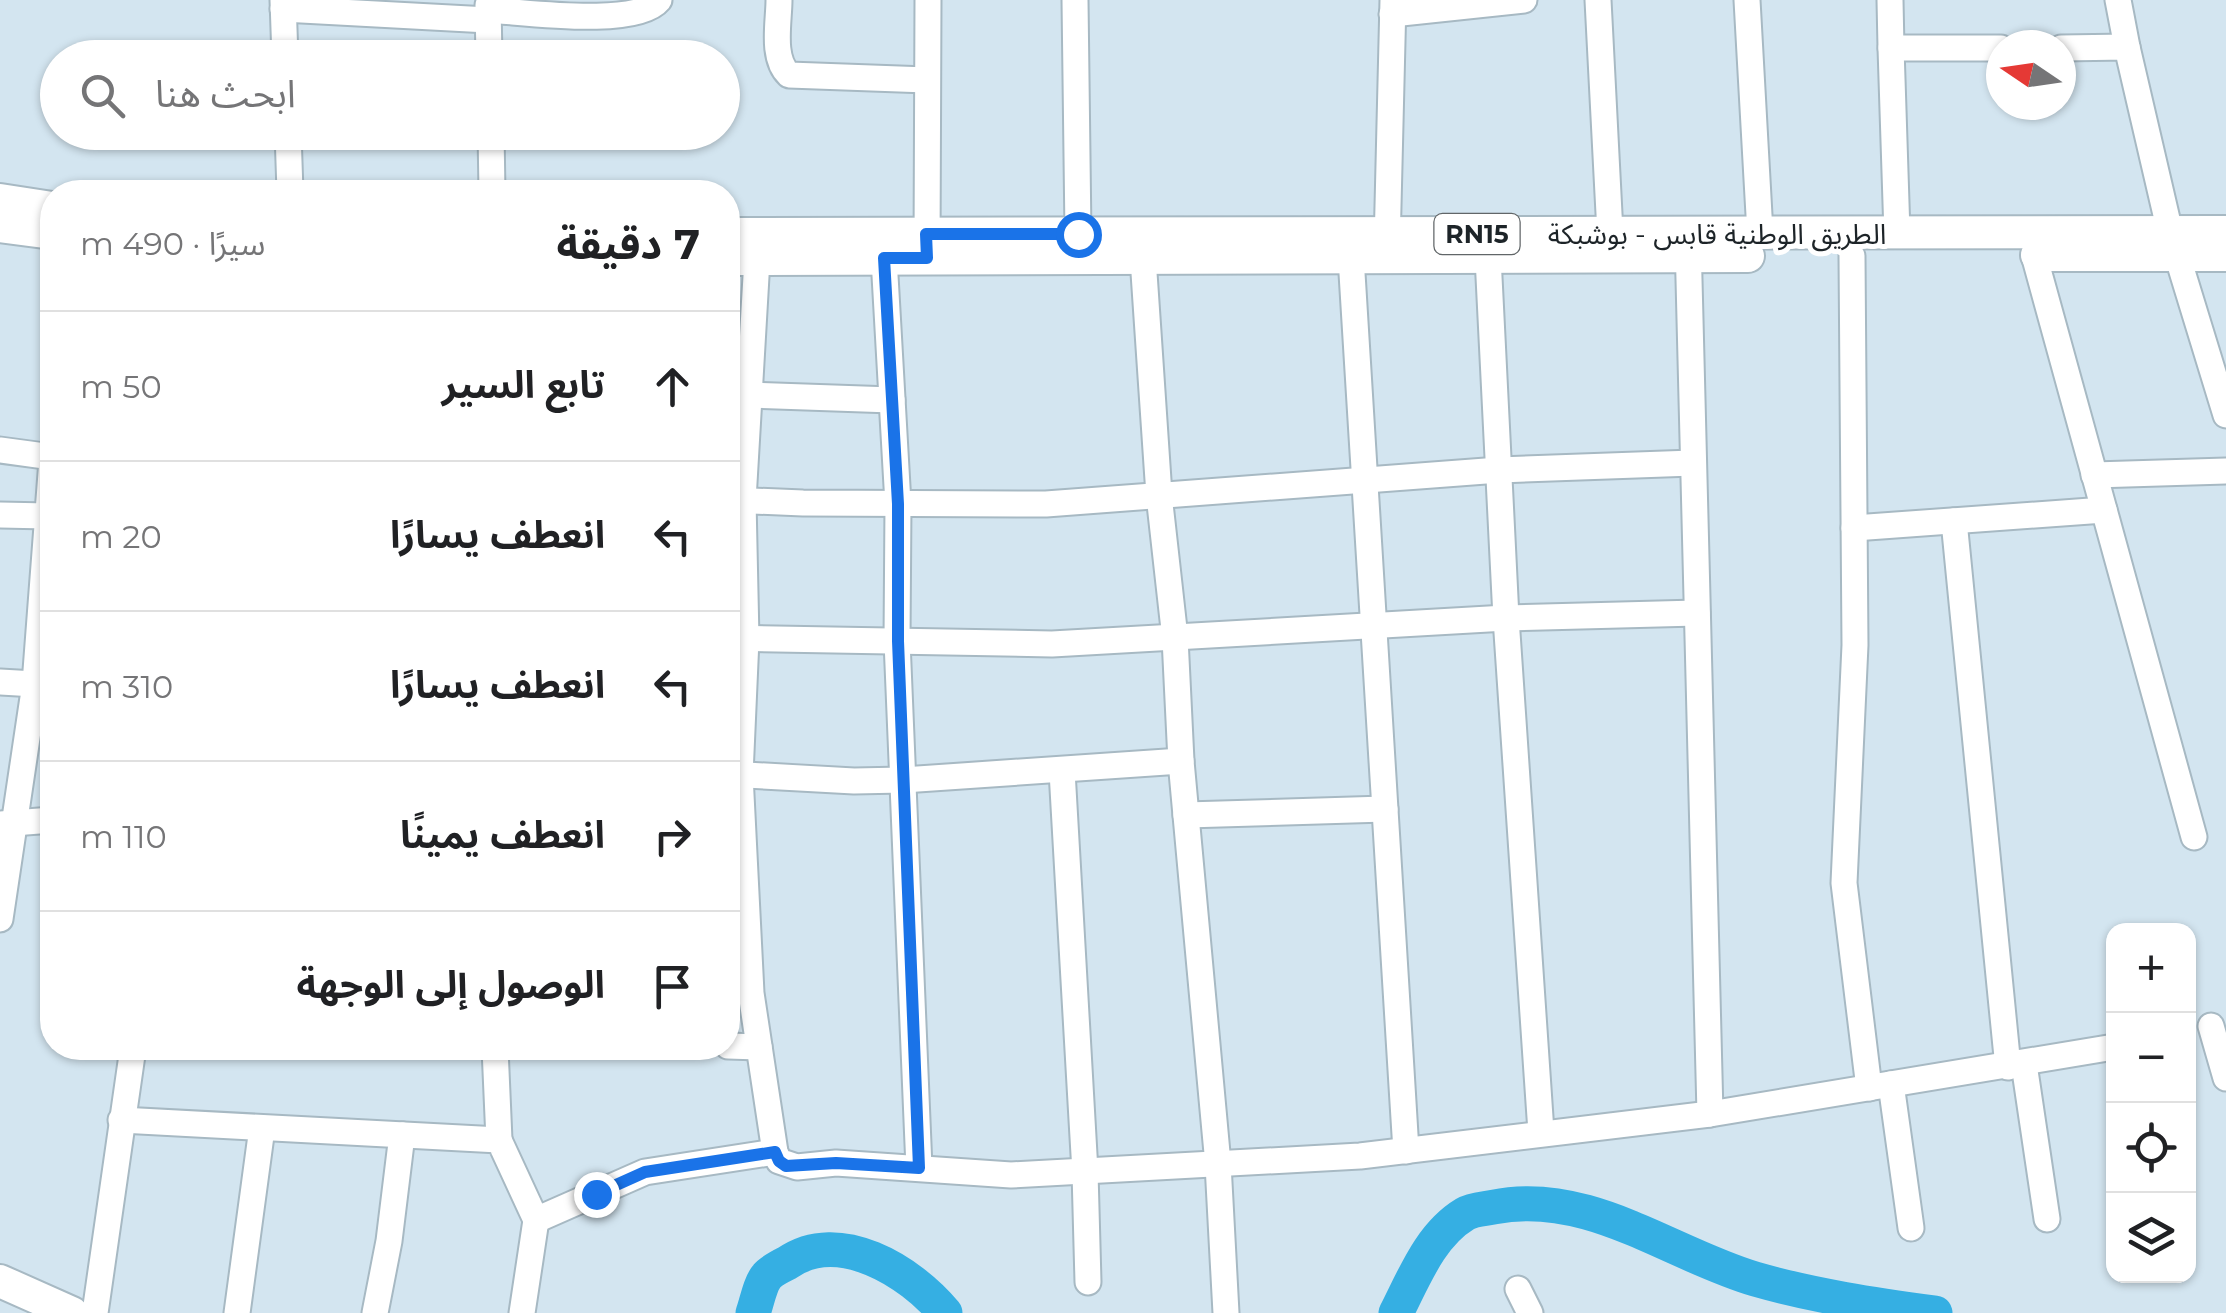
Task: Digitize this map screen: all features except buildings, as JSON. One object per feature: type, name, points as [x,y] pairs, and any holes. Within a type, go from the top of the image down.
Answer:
[{"type":"main road","points":[[0,200],[40,206]]},
{"type":"main road","points":[[0,226],[40,231]]},
{"type":"main road","name":"الطريق الوطنية قابس - بوشبكة","points":[[740,235],[1143,258],[1351,257],[1387,246],[1610,233],[1688,245],[1852,256],[2034,255],[2174,244],[2226,232]]},
{"type":"main road","name":"الطريق الوطنية قابس - بوشبكة","points":[[742,259],[884,258],[927,246],[1078,234],[1387,246],[1488,257],[1688,245],[1760,233],[2174,244],[2226,255]]},
{"type":"main road","points":[[0,1281],[72,1313]]},
{"type":"street","points":[[284,40],[283,4],[626,16],[652,8],[659,0]]},
{"type":"street","points":[[779,0],[779,62],[789,74],[927,80]]},
{"type":"street","points":[[927,246],[928,0]]},
{"type":"street","points":[[1075,0],[1078,234]]},
{"type":"street","points":[[1387,246],[1393,7],[1524,0]]},
{"type":"street","points":[[1598,0],[1610,233]]},
{"type":"street","points":[[1747,0],[1760,233]]},
{"type":"street","points":[[1890,0],[1896,234]]},
{"type":"street","points":[[2118,0],[2174,244],[2226,415]]},
{"type":"street","points":[[488,10],[489,40]]},
{"type":"street","points":[[1891,48],[1986,48]]},
{"type":"street","points":[[2076,48],[2127,48]]},
{"type":"street","points":[[289,150],[290,180]]},
{"type":"street","points":[[491,150],[492,180]]},
{"type":"street","points":[[1688,245],[1710,1114]]},
{"type":"street","points":[[2034,255],[2194,837]]},
{"type":"street","points":[[1852,256],[1852,760],[1844,882],[1910,1228]]},
{"type":"street","points":[[1351,257],[1406,1151]]},
{"type":"street","points":[[1488,257],[1506,618],[1541,1132]]},
{"type":"street","points":[[884,258],[898,504],[898,641],[919,1168]]},
{"type":"street","points":[[1143,258],[1175,638],[1181,761],[1218,1164],[1226,1313]]},
{"type":"street","points":[[740,462],[749,395],[742,259]]},
{"type":"street","points":[[749,395],[892,400]]},
{"type":"street","points":[[0,450],[40,456]]},
{"type":"street","points":[[740,500],[1046,504],[1499,470],[1693,462]]},
{"type":"street","points":[[2094,474],[2226,471]]},
{"type":"street","points":[[1854,528],[2104,510]]},
{"type":"street","points":[[0,515],[40,516]]},
{"type":"street","points":[[1954,521],[2016,1065],[2047,1219]]},
{"type":"street","points":[[740,639],[1052,644],[1506,618],[1697,613]]},
{"type":"street","points":[[0,682],[40,692],[7,824],[0,919]]},
{"type":"street","points":[[740,774],[903,780],[1181,761]]},
{"type":"street","points":[[1062,770],[1086,1172],[1088,1282]]},
{"type":"street","points":[[1186,815],[1385,809]]},
{"type":"street","points":[[7,824],[40,821]]},
{"type":"street","points":[[740,848],[759,1047],[775,1152],[786,1166],[836,1163],[1011,1175],[1406,1151],[1710,1114],[2106,1048]]},
{"type":"street","points":[[2208,1027],[2226,1078]]},
{"type":"street","points":[[740,1046],[759,1047]]},
{"type":"street","points":[[95,1313],[131,1060]]},
{"type":"street","points":[[496,1060],[499,1140],[536,1220],[522,1313]]},
{"type":"street","points":[[121,1120],[499,1140]]},
{"type":"street","points":[[237,1313],[262,1128]]},
{"type":"street","points":[[375,1313],[402,1135]]},
{"type":"street","points":[[536,1220],[645,1172],[775,1152]]},
{"type":"street","points":[[1518,1290],[1530,1313]]},
{"type":"waterway","points":[[1396,1313],[1424,1258],[1453,1223],[1475,1210],[1529,1204],[1595,1215],[1723,1268],[1777,1285],[1935,1313]]},
{"type":"waterway","points":[[753,1313],[762,1284],[771,1272],[807,1253],[829,1250],[851,1252],[893,1269],[945,1313]]},
{"type":"route","points":[[596,1194],[645,1172],[775,1152],[786,1166],[836,1163],[919,1168],[898,641],[898,504],[884,258],[927,258],[926,234],[1078,234]]}]
